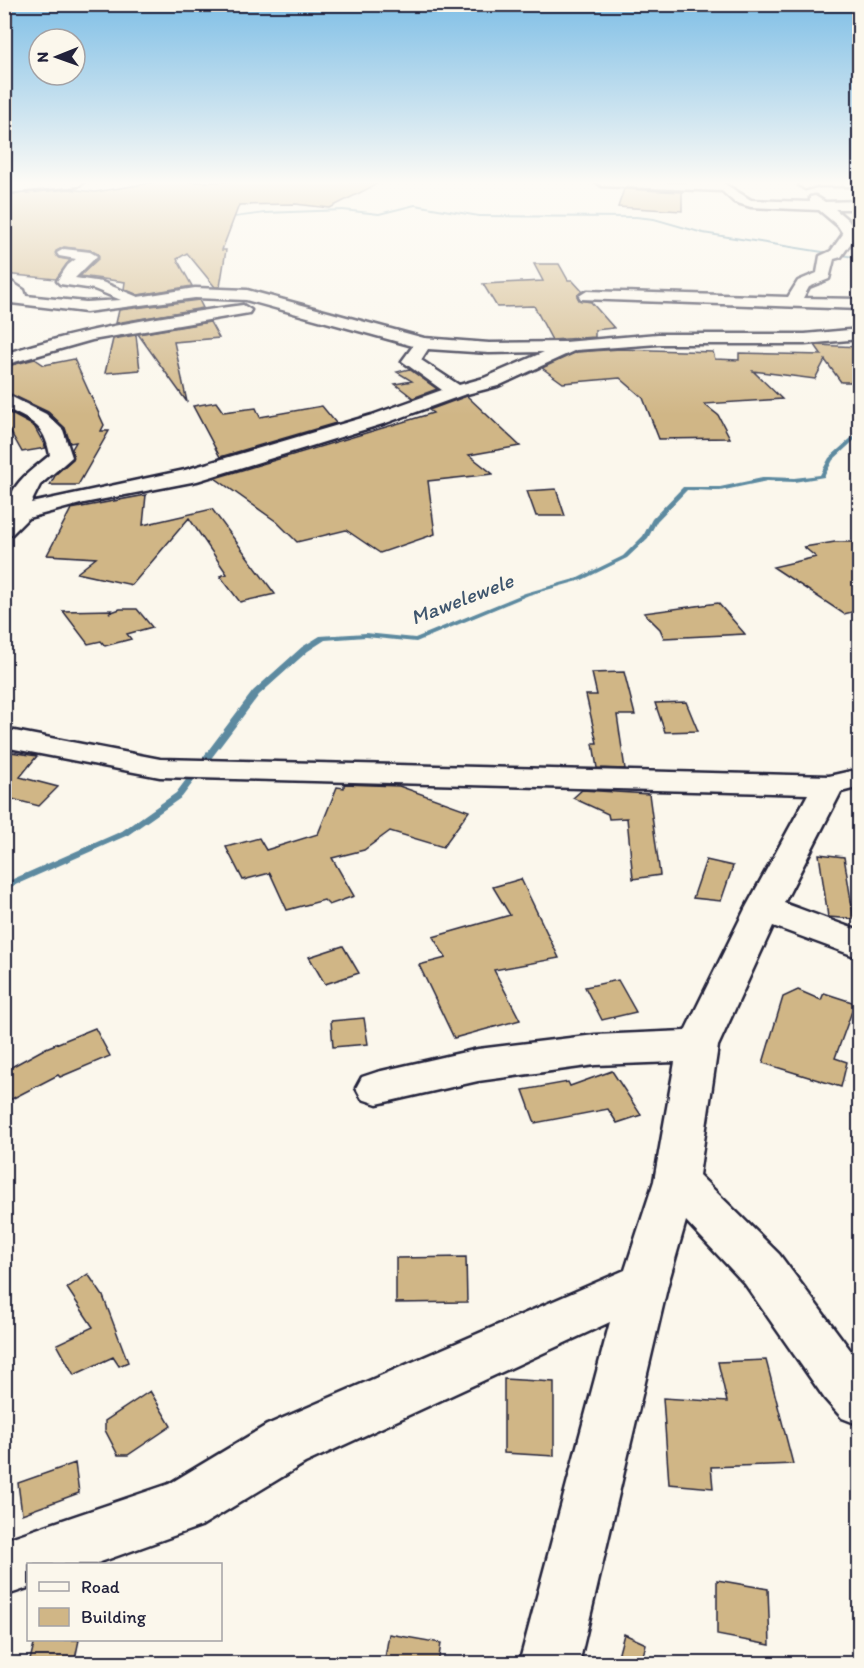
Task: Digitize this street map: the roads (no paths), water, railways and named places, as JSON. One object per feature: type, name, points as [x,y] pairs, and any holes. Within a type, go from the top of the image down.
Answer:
[{"type":"street","points":[[65,281],[73,268],[85,260]]},
{"type":"street","points":[[824,276],[829,260]]},
{"type":"street","points":[[824,276],[860,297]]},
{"type":"street","points":[[792,302],[803,284],[824,276]]},
{"type":"street","points":[[4,280],[27,279]]},
{"type":"street","points":[[4,280],[18,293],[15,304],[86,307],[141,302],[195,293],[247,295],[423,343],[489,348],[658,339],[806,339],[860,334]]},
{"type":"street","points":[[46,280],[97,285],[141,302]]},
{"type":"street","points":[[587,296],[860,304]]},
{"type":"street","points":[[4,360],[38,341],[275,304]]},
{"type":"street","points":[[423,343],[411,361],[456,391]]},
{"type":"street","points":[[4,529],[20,513],[82,497],[189,476],[379,419],[521,370],[573,345]]},
{"type":"street","points":[[4,399],[39,418],[56,434],[61,457],[24,488],[18,500],[20,513]]},
{"type":"street","points":[[4,738],[160,768],[844,782]]},
{"type":"street","points":[[549,1664],[644,1284],[676,1180],[698,1046],[763,909],[844,782]]},
{"type":"street","points":[[763,909],[860,945]]},
{"type":"street","points":[[378,1088],[478,1065],[583,1051],[698,1046]]},
{"type":"street","points":[[676,1180],[762,1269],[843,1382],[860,1400]]},
{"type":"street","points":[[4,1568],[182,1508],[286,1444],[644,1284]]},
{"type":"waterway","name":"Mawelewele","points":[[4,887],[125,833],[179,795],[256,693],[305,649],[323,638],[366,635],[416,640],[527,594],[580,579],[625,557],[646,537],[654,520],[685,488],[720,489],[767,479],[794,480],[822,476],[831,459],[860,432]]}]
